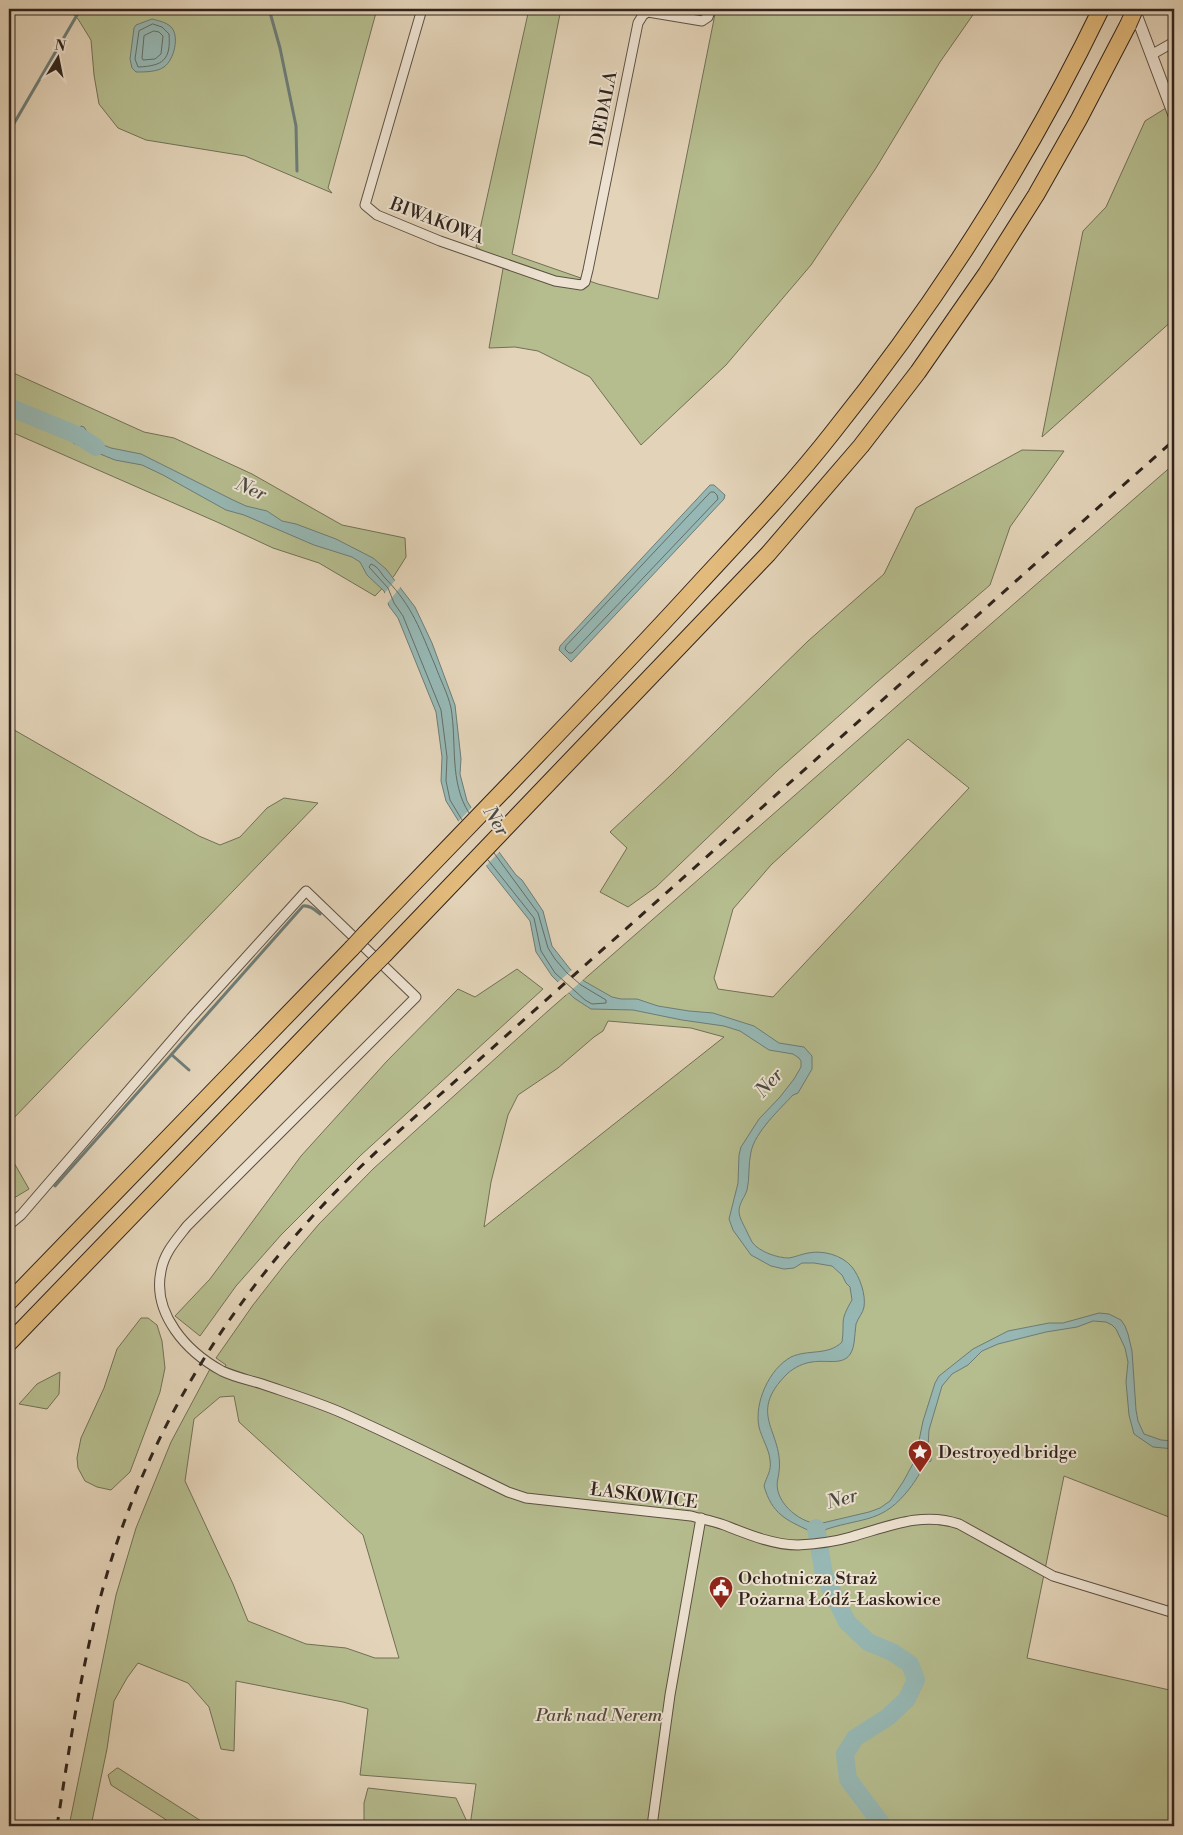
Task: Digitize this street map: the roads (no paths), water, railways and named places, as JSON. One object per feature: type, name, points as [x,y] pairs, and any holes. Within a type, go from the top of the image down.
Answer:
[{"type":"highway","points":[[9,1302],[616,674],[764,513],[833,433],[906,335],[984,222],[1055,99],[1101,9]]},
{"type":"highway","points":[[9,1343],[768,554],[861,446],[918,372],[996,258],[1036,195],[1079,119],[1128,25],[1134,9]]},
{"type":"street","name":"BIWAKOWA","points":[[422,9],[365,205],[378,215],[440,241],[555,281],[582,285]]},
{"type":"street","name":"DEDALA","points":[[582,285],[585,282],[588,270],[638,23],[643,15],[648,12],[702,21],[708,18],[711,9]]},
{"type":"street","points":[[1134,9],[1174,115]]},
{"type":"street","points":[[1152,55],[1174,42]]},
{"type":"street","name":"ŁASKOWICE","points":[[9,1225],[21,1215],[185,1025],[306,891],[416,997],[187,1226],[169,1248],[161,1270],[159,1284],[167,1319],[183,1341],[203,1359],[227,1373],[315,1401],[390,1434],[508,1492],[526,1498],[701,1518],[770,1540],[802,1544],[831,1542],[921,1519],[944,1519],[959,1524],[1067,1582],[1174,1613]]},
{"type":"street","points":[[652,1826],[670,1695],[701,1518]]},
{"type":"water","points":[[152,19],[171,27],[175,36],[175,48],[168,64],[161,69],[136,72],[132,68],[130,59],[134,28],[136,25]]},
{"type":"water","points":[[81,426],[84,427],[93,441],[111,448],[141,454],[246,506],[267,511],[282,521],[296,524],[336,539],[373,558],[386,569],[415,607],[432,643],[455,705],[461,759],[460,774],[467,801],[496,848],[516,875],[522,880],[543,911],[552,946],[570,969],[584,981],[612,997],[637,999],[658,1006],[713,1013],[754,1026],[779,1043],[804,1047],[812,1056],[812,1069],[798,1093],[793,1095],[769,1121],[753,1144],[747,1190],[739,1208],[739,1214],[755,1246],[769,1254],[789,1258],[820,1252],[832,1254],[843,1259],[858,1276],[862,1286],[864,1302],[856,1324],[852,1351],[848,1357],[838,1361],[806,1363],[797,1367],[788,1373],[775,1388],[769,1401],[768,1413],[779,1462],[777,1486],[783,1502],[788,1508],[802,1519],[818,1524],[880,1508],[890,1501],[915,1460],[923,1421],[939,1376],[973,1349],[1008,1331],[1049,1323],[1063,1323],[1099,1313],[1109,1314],[1121,1320],[1128,1334],[1132,1351],[1136,1410],[1138,1421],[1144,1434],[1161,1440],[1174,1441],[1174,1449],[1153,1447],[1134,1434],[1129,1415],[1126,1382],[1128,1362],[1125,1348],[1116,1329],[1112,1325],[1106,1322],[1093,1321],[1077,1327],[1046,1332],[998,1344],[982,1351],[968,1365],[952,1374],[942,1386],[929,1430],[928,1446],[931,1453],[931,1461],[923,1464],[921,1471],[910,1488],[900,1499],[882,1513],[827,1529],[820,1534],[821,1541],[813,1542],[810,1531],[781,1515],[771,1503],[764,1486],[770,1471],[770,1464],[768,1452],[759,1427],[758,1418],[761,1397],[770,1378],[783,1362],[804,1353],[831,1349],[842,1342],[844,1317],[852,1300],[850,1287],[842,1275],[832,1266],[802,1263],[794,1268],[784,1269],[771,1266],[751,1255],[733,1230],[729,1219],[738,1183],[741,1147],[759,1119],[794,1079],[801,1067],[801,1061],[793,1054],[769,1050],[740,1031],[724,1026],[633,1010],[591,1009],[574,998],[552,976],[536,952],[530,921],[488,868],[446,801],[441,781],[442,757],[436,712],[398,618],[389,606],[384,591],[367,575],[360,562],[352,557],[314,545],[244,515],[226,510],[142,465],[115,460],[73,443]]},
{"type":"water","points":[[710,485],[714,485],[725,495],[724,499],[571,662],[559,650],[560,646]]},
{"type":"waterway","points":[[9,132],[77,15],[83,9]]},
{"type":"waterway","points":[[269,9],[280,48],[296,126],[297,171]]},
{"type":"waterway","name":"Ner","points":[[9,407],[77,435],[96,447]]},
{"type":"waterway","points":[[55,1186],[303,906],[310,907],[320,914]]},
{"type":"waterway","points":[[172,1055],[189,1070]]},
{"type":"waterway","points":[[816,1528],[824,1575],[847,1622],[868,1642],[892,1652],[910,1664],[916,1680],[907,1699],[888,1717],[855,1738],[845,1754],[848,1779],[883,1826]]},
{"type":"railway","points":[[57,1826],[87,1655],[100,1599],[120,1532],[146,1469],[176,1408],[210,1349],[248,1294],[291,1241],[338,1190],[388,1141],[1174,440]]},
{"type":"place","name":"Destroyed bridge","points":[[920,1473]]},
{"type":"place","name":"Ochotnicza Straż Pożarna Łódź-Łaskowice","points":[[721,1609]]},
{"type":"park label","name":"Park nad Nerem","points":[[599,1715]]}]
